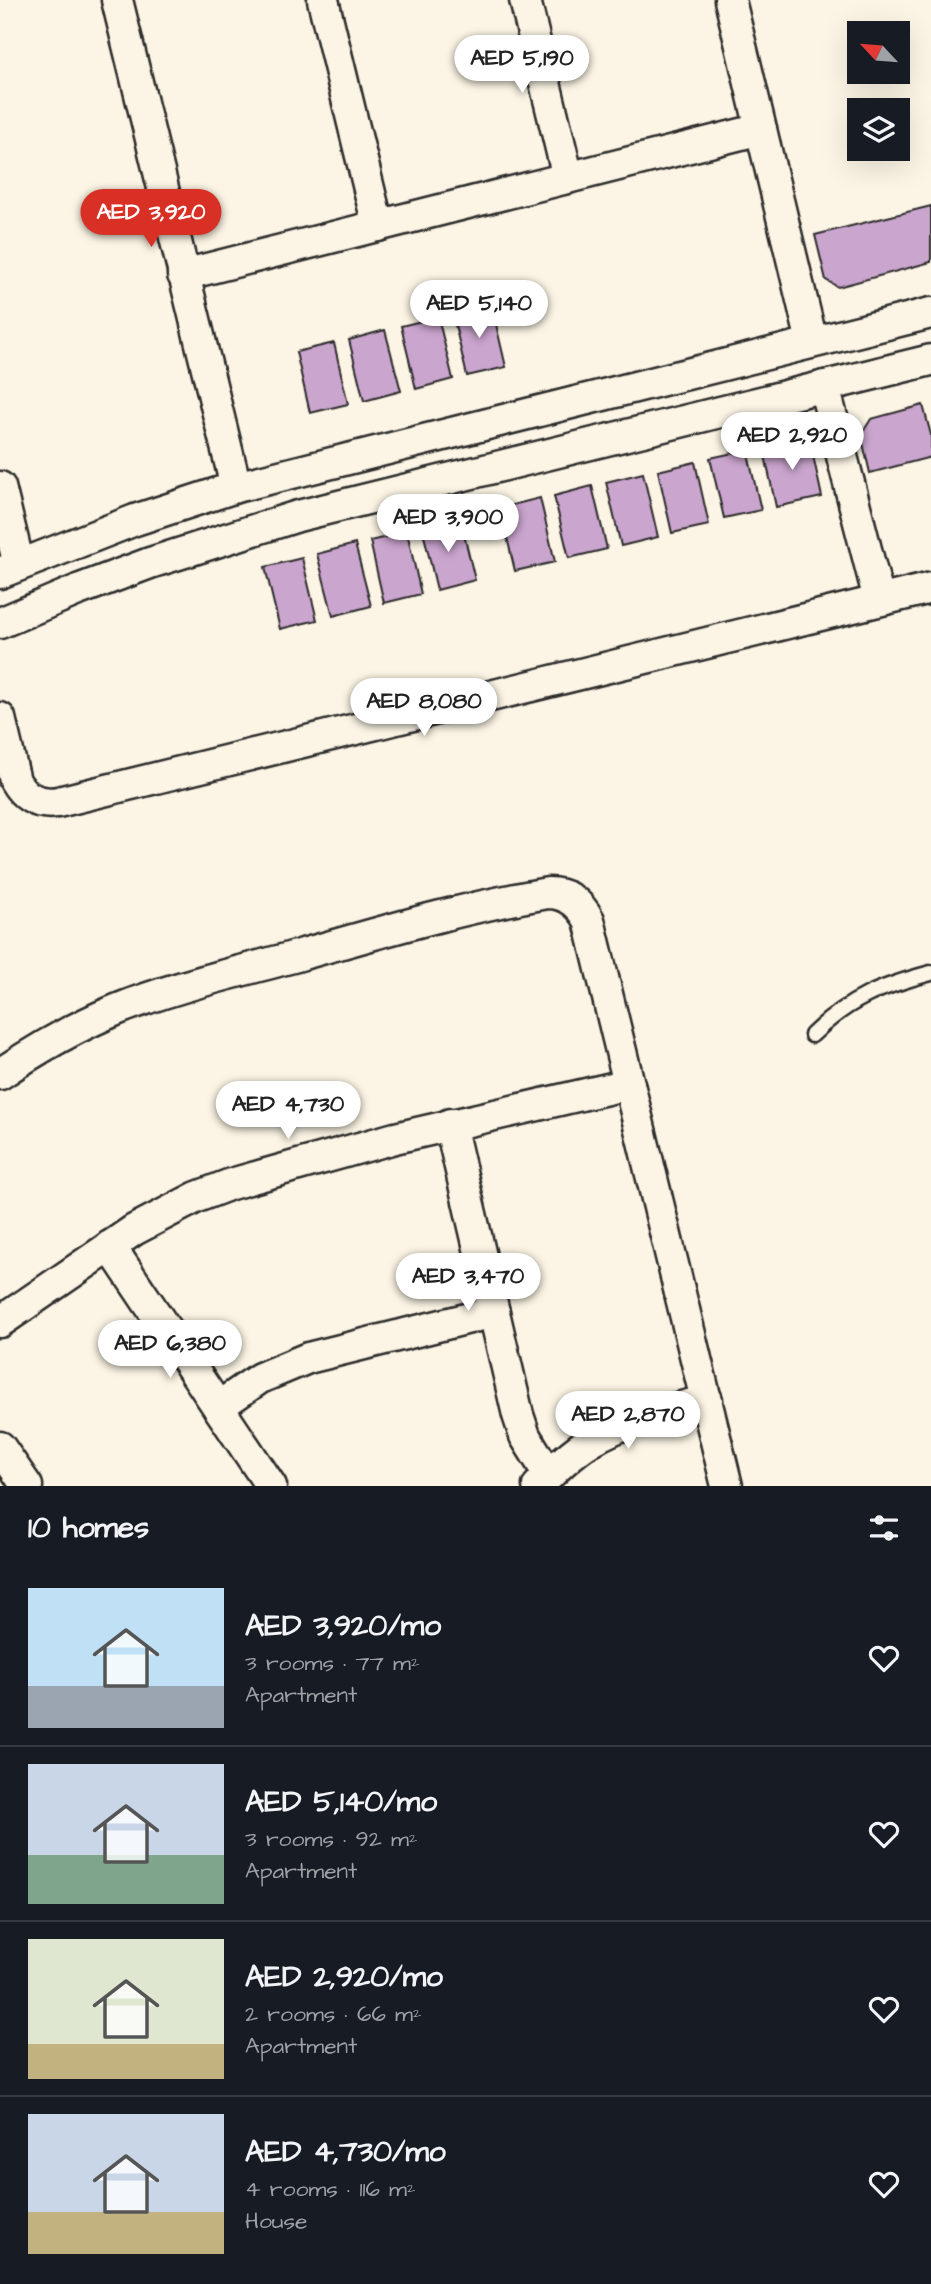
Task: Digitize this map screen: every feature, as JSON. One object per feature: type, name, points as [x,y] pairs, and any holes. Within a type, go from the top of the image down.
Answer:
[{"type":"street","points":[[117,0],[236,486]]},
{"type":"street","points":[[323,0],[378,226]]},
{"type":"street","points":[[525,0],[568,178]]},
{"type":"street","points":[[730,0],[812,342]]},
{"type":"street","points":[[183,275],[761,129]]},
{"type":"street","points":[[0,487],[10,569],[135,520],[236,486],[931,313]]},
{"type":"street","points":[[0,624],[78,590],[150,563],[298,516],[931,360]]},
{"type":"street","points":[[824,386],[879,600]]},
{"type":"street","points":[[0,718],[15,781],[20,790],[37,802],[58,802],[931,588]]},
{"type":"street","points":[[0,1074],[48,1043],[81,1026],[155,996],[361,937],[548,893],[556,893],[573,900],[589,920],[727,1486]]},
{"type":"street","points":[[0,1322],[110,1246],[165,1212],[231,1184],[450,1124],[629,1084]]},
{"type":"street","points":[[450,1124],[517,1415],[543,1480],[577,1450],[610,1430],[707,1400]]},
{"type":"street","points":[[110,1246],[271,1486]]},
{"type":"street","points":[[218,1407],[260,1378],[308,1359],[494,1312]]},
{"type":"street","points":[[0,1447],[27,1486]]},
{"type":"lane","points":[[812,1035],[841,1009],[873,990],[931,974]]},
{"type":"building","points":[[931,206],[931,262],[838,287],[826,280],[815,235]]},
{"type":"building","points":[[491,303],[506,367],[467,376],[452,312]]},
{"type":"building","points":[[438,317],[453,379],[416,389],[401,326]]},
{"type":"building","points":[[385,330],[401,391],[364,401],[349,340]]},
{"type":"building","points":[[334,343],[348,404],[310,413],[296,352]]},
{"type":"building","points":[[923,405],[931,435],[931,457],[870,473],[861,435],[871,419]]},
{"type":"building","points":[[795,439],[811,446],[822,497],[776,507],[763,446]]},
{"type":"building","points":[[747,450],[761,510],[724,518],[710,458]]},
{"type":"building","points":[[695,462],[709,525],[672,533],[658,471]]},
{"type":"building","points":[[643,473],[658,537],[621,546],[606,482]]},
{"type":"building","points":[[592,486],[607,549],[569,558],[554,496]]},
{"type":"building","points":[[540,498],[555,562],[515,571],[500,508]]},
{"type":"building","points":[[460,518],[475,580],[437,590],[422,527]]},
{"type":"building","points":[[407,532],[421,594],[384,603],[370,541]]},
{"type":"building","points":[[355,544],[371,606],[333,616],[317,554]]},
{"type":"building","points":[[302,558],[317,620],[280,629],[265,567]]}]
